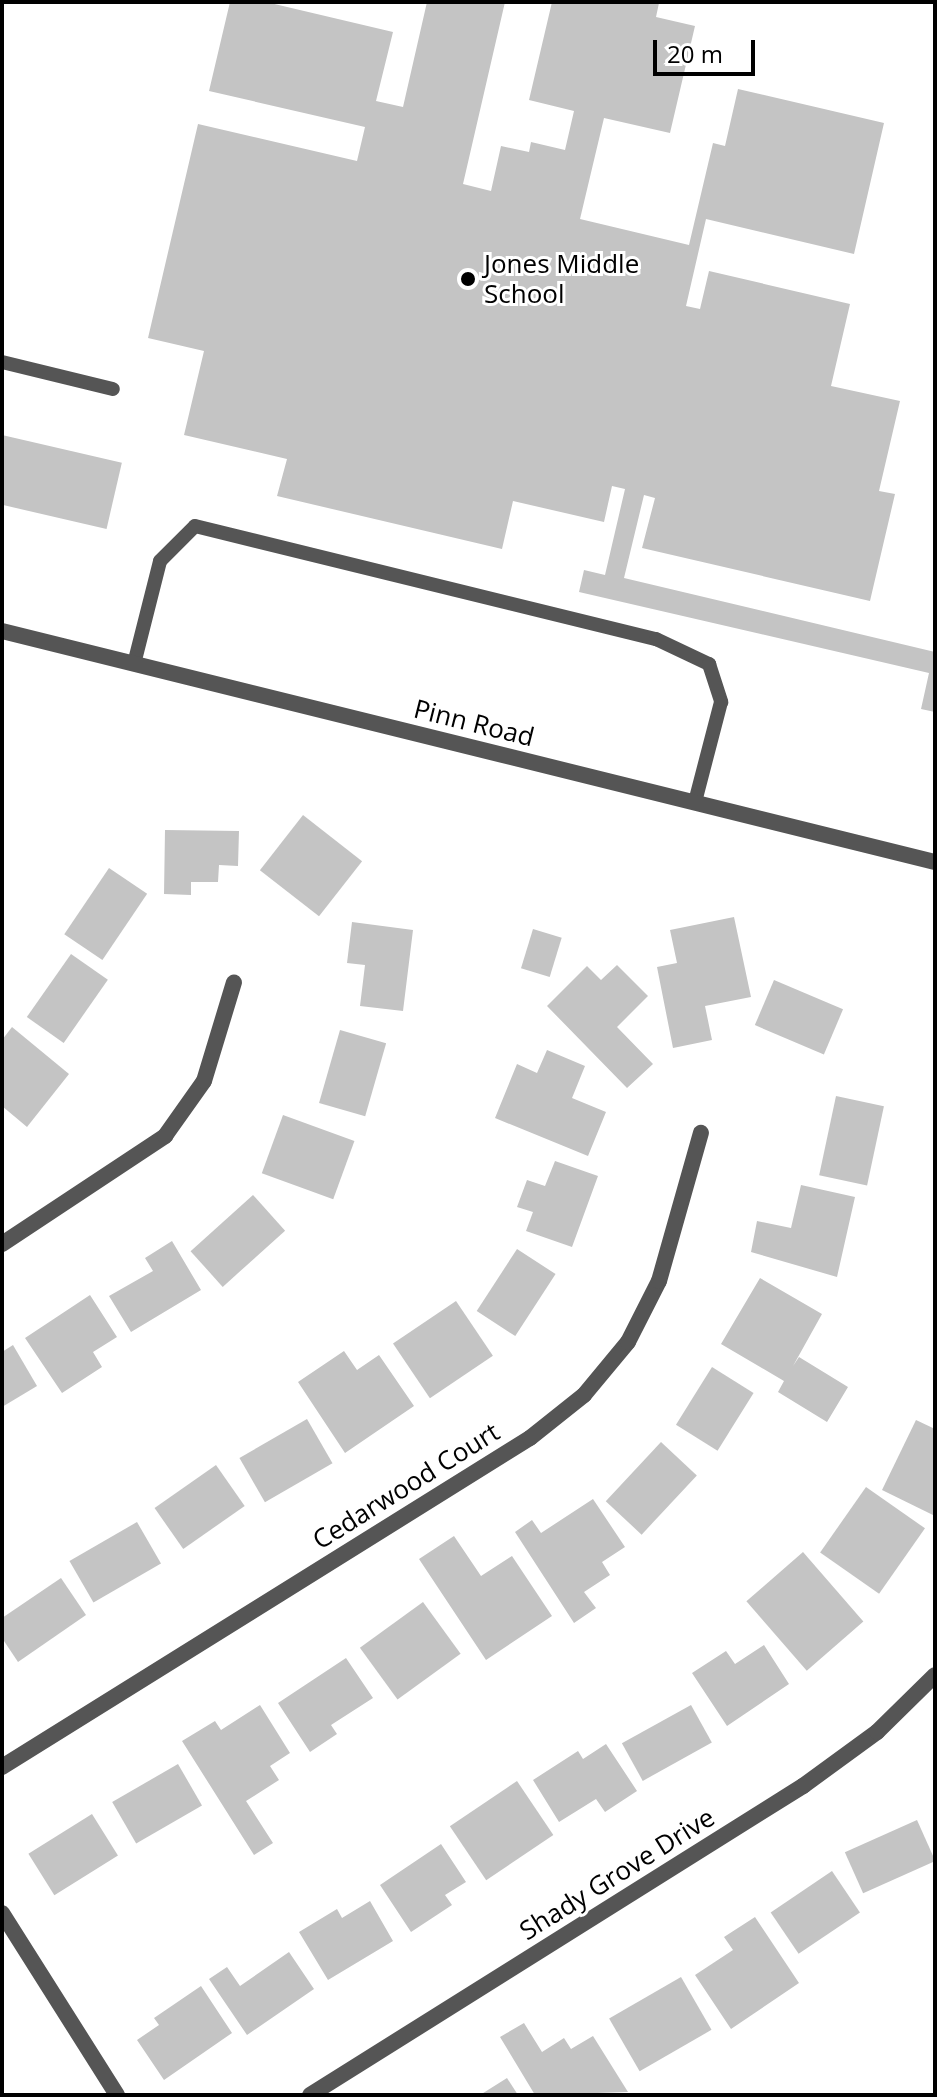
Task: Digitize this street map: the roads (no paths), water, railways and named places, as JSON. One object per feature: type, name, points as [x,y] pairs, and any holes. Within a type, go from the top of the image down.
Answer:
[{"type":"street","name":"Pinn Road","points":[[2,631],[935,862]]},
{"type":"street","points":[[2,1244],[116,1171],[172,1127],[204,1081],[234,982]]},
{"type":"street","name":"Cedarwood Court","points":[[2,1767],[530,1438],[584,1395],[628,1342],[659,1281],[701,1133]]},
{"type":"street","name":"Shady Grove Drive","points":[[310,2095],[803,1786],[877,1732],[935,1675]]},
{"type":"street","points":[[2,1913],[117,2095]]},
{"type":"lane","points":[[2,362],[113,389]]},
{"type":"lane","points":[[134,664],[160,561],[195,526],[656,639],[709,664],[721,702],[695,802]]},
{"type":"place","name":"Jones Middle School","points":[[468,279]]}]
